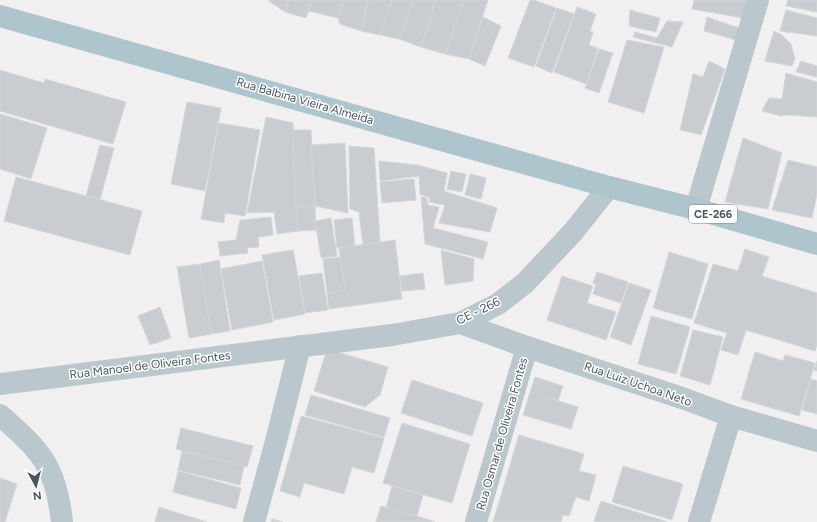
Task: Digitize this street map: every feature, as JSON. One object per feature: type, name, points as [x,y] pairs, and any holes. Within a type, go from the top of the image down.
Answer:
[{"type":"main road","name":"Rua Balbina Vieira Almeida","points":[[0,16],[609,187]]},
{"type":"main road","name":"CE-266","points":[[609,187],[696,209],[817,244]]},
{"type":"street","points":[[696,209],[758,0]]},
{"type":"street","name":"CE - 266","points":[[300,346],[392,335],[460,323],[498,304],[525,283],[573,232],[609,187]]},
{"type":"street","name":"Rua Luiz Uchoa Neto","points":[[460,323],[731,416],[817,441]]},
{"type":"street","points":[[254,522],[276,445],[300,346]]},
{"type":"street","name":"Rua Manoel de Oliveira Fontes","points":[[0,384],[300,346]]},
{"type":"street","name":"Rua Osmar de Oliveira Fontes","points":[[476,522],[527,347]]},
{"type":"street","points":[[0,415],[30,442],[48,466],[57,492],[62,522]]},
{"type":"street","points":[[699,522],[731,416]]},
{"type":"building","points":[[289,0],[285,12],[269,1]]},
{"type":"building","points":[[289,0],[312,0],[306,18],[285,12]]},
{"type":"building","points":[[312,0],[343,0],[338,18],[308,11]]},
{"type":"building","points":[[343,0],[368,0],[361,31],[340,24],[338,18]]},
{"type":"building","points":[[368,0],[392,0],[380,35],[361,31]]},
{"type":"building","points":[[392,0],[413,0],[399,39],[380,35]]},
{"type":"building","points":[[413,0],[436,0],[421,47],[399,39]]},
{"type":"building","points":[[436,0],[464,0],[445,54],[421,47]]},
{"type":"building","points":[[464,0],[488,0],[469,59],[445,54]]},
{"type":"building","points":[[530,0],[556,8],[534,67],[508,58]]},
{"type":"building","points":[[694,0],[749,0],[743,18],[692,9]]},
{"type":"building","points":[[788,0],[817,0],[817,12],[786,6]]},
{"type":"building","points":[[577,7],[596,14],[590,31],[593,32],[589,45],[598,48],[586,84],[554,72]]},
{"type":"building","points":[[557,8],[574,14],[552,73],[536,66]]},
{"type":"building","points":[[630,10],[660,18],[656,32],[629,26]]},
{"type":"building","points":[[786,10],[817,18],[817,36],[780,31]]},
{"type":"building","points":[[483,17],[501,26],[485,66],[469,59]]},
{"type":"building","points":[[707,17],[742,29],[740,41],[704,31]]},
{"type":"building","points":[[667,21],[683,22],[672,47],[633,37],[635,32],[657,38]]},
{"type":"building","points":[[774,31],[782,35],[791,44],[795,59],[792,66],[765,61]]},
{"type":"building","points":[[627,40],[664,47],[644,113],[608,102]]},
{"type":"building","points":[[599,49],[613,53],[599,93],[585,88]]},
{"type":"building","points":[[709,61],[725,69],[701,135],[680,130],[693,74],[703,77]]},
{"type":"building","points":[[801,61],[817,66],[817,77],[796,72]]},
{"type":"building","points":[[0,70],[44,83],[45,79],[126,102],[113,144],[0,111]]},
{"type":"building","points":[[786,73],[817,82],[817,117],[781,116],[762,111],[769,98],[782,99]]},
{"type":"building","points":[[187,102],[221,108],[205,191],[171,184]]},
{"type":"building","points":[[0,114],[47,128],[31,179],[0,169]]},
{"type":"building","points":[[266,117],[293,123],[298,231],[277,234],[274,212],[247,213]]},
{"type":"building","points":[[219,123],[260,130],[245,216],[225,213],[224,223],[201,219]]},
{"type":"building","points":[[293,130],[311,130],[315,206],[296,207]]},
{"type":"building","points":[[743,138],[782,153],[768,209],[725,202]]},
{"type":"building","points":[[345,143],[348,213],[315,206],[311,145]]},
{"type":"building","points":[[100,145],[114,148],[100,200],[86,196]]},
{"type":"building","points":[[349,146],[374,148],[380,242],[363,245],[359,212],[350,209]]},
{"type":"building","points":[[788,160],[817,167],[817,194],[812,218],[772,210]]},
{"type":"building","points":[[379,161],[417,165],[447,173],[444,191],[497,208],[490,232],[439,223],[445,205],[429,202],[430,198],[420,194],[419,176],[380,181]]},
{"type":"building","points":[[451,171],[466,174],[462,192],[447,189]]},
{"type":"building","points":[[470,174],[486,178],[481,199],[465,195]]},
{"type":"building","points":[[16,177],[142,211],[130,255],[4,221]]},
{"type":"building","points":[[414,179],[416,200],[382,203],[380,182]]},
{"type":"building","points":[[421,197],[427,198],[428,205],[439,207],[433,228],[488,242],[483,259],[425,244]]},
{"type":"building","points":[[315,206],[316,230],[298,231],[296,207]]},
{"type":"building","points":[[271,217],[273,235],[258,237],[259,247],[247,248],[248,253],[220,256],[218,242],[236,240],[240,220]]},
{"type":"building","points":[[331,218],[337,256],[321,258],[315,221]]},
{"type":"building","points":[[352,218],[355,246],[337,248],[334,220]]},
{"type":"building","points":[[395,240],[402,299],[329,309],[327,293],[345,290],[339,248]]},
{"type":"building","points":[[745,249],[769,257],[762,276],[817,293],[817,345],[815,351],[746,330],[738,355],[721,350],[727,333],[694,323],[713,264],[738,271]]},
{"type":"building","points":[[293,250],[305,314],[274,320],[262,255]]},
{"type":"building","points":[[441,250],[474,259],[473,281],[445,285]]},
{"type":"building","points":[[669,252],[708,264],[692,319],[653,308]]},
{"type":"building","points":[[341,257],[345,290],[327,293],[323,259]]},
{"type":"building","points":[[219,260],[230,331],[211,334],[200,264]]},
{"type":"building","points":[[262,261],[273,322],[232,330],[221,269]]},
{"type":"building","points":[[200,264],[211,334],[189,338],[177,267]]},
{"type":"building","points":[[597,272],[628,282],[621,303],[593,294],[596,285],[593,283]]},
{"type":"building","points":[[322,273],[328,310],[305,313],[299,276]]},
{"type":"building","points":[[423,273],[425,289],[402,291],[400,276]]},
{"type":"building","points":[[562,276],[593,286],[587,303],[616,312],[606,340],[547,320]]},
{"type":"building","points":[[629,283],[651,290],[631,345],[610,337]]},
{"type":"building","points":[[160,307],[171,338],[150,345],[138,316]]},
{"type":"building","points":[[651,316],[690,327],[676,374],[638,364]]},
{"type":"building","points":[[693,330],[723,337],[710,385],[680,376]]},
{"type":"building","points":[[327,349],[388,367],[380,395],[365,407],[314,391]]},
{"type":"building","points":[[755,352],[783,361],[785,355],[815,363],[799,416],[741,399]]},
{"type":"building","points":[[817,361],[817,371],[814,370]]},
{"type":"building","points":[[535,377],[563,386],[558,401],[530,392]]},
{"type":"building","points":[[811,379],[817,381],[817,414],[802,410]]},
{"type":"building","points":[[412,380],[483,403],[472,436],[401,413]]},
{"type":"building","points":[[530,392],[578,407],[571,429],[523,415]]},
{"type":"building","points":[[311,395],[390,418],[384,437],[305,415]]},
{"type":"building","points":[[301,416],[384,438],[374,473],[352,467],[344,494],[304,483],[300,497],[280,491]]},
{"type":"building","points":[[402,423],[470,444],[452,503],[383,483]]},
{"type":"building","points":[[181,428],[253,446],[247,467],[176,449]]},
{"type":"building","points":[[519,435],[584,454],[579,471],[596,475],[589,501],[576,497],[569,516],[563,515],[561,522],[493,522]]},
{"type":"building","points":[[182,451],[244,466],[240,485],[178,470]]},
{"type":"building","points":[[623,466],[683,484],[672,520],[612,502]]},
{"type":"building","points":[[178,471],[241,488],[236,509],[173,492]]},
{"type":"building","points":[[0,478],[17,484],[5,522],[0,522]]},
{"type":"building","points":[[392,486],[423,495],[417,516],[386,508]]},
{"type":"building","points":[[601,501],[668,522],[594,521]]},
{"type":"building","points":[[381,506],[417,516],[435,522],[376,522]]},
{"type":"building","points":[[159,507],[207,522],[155,522]]},
{"type":"building","points":[[272,519],[283,522],[271,522]]}]
